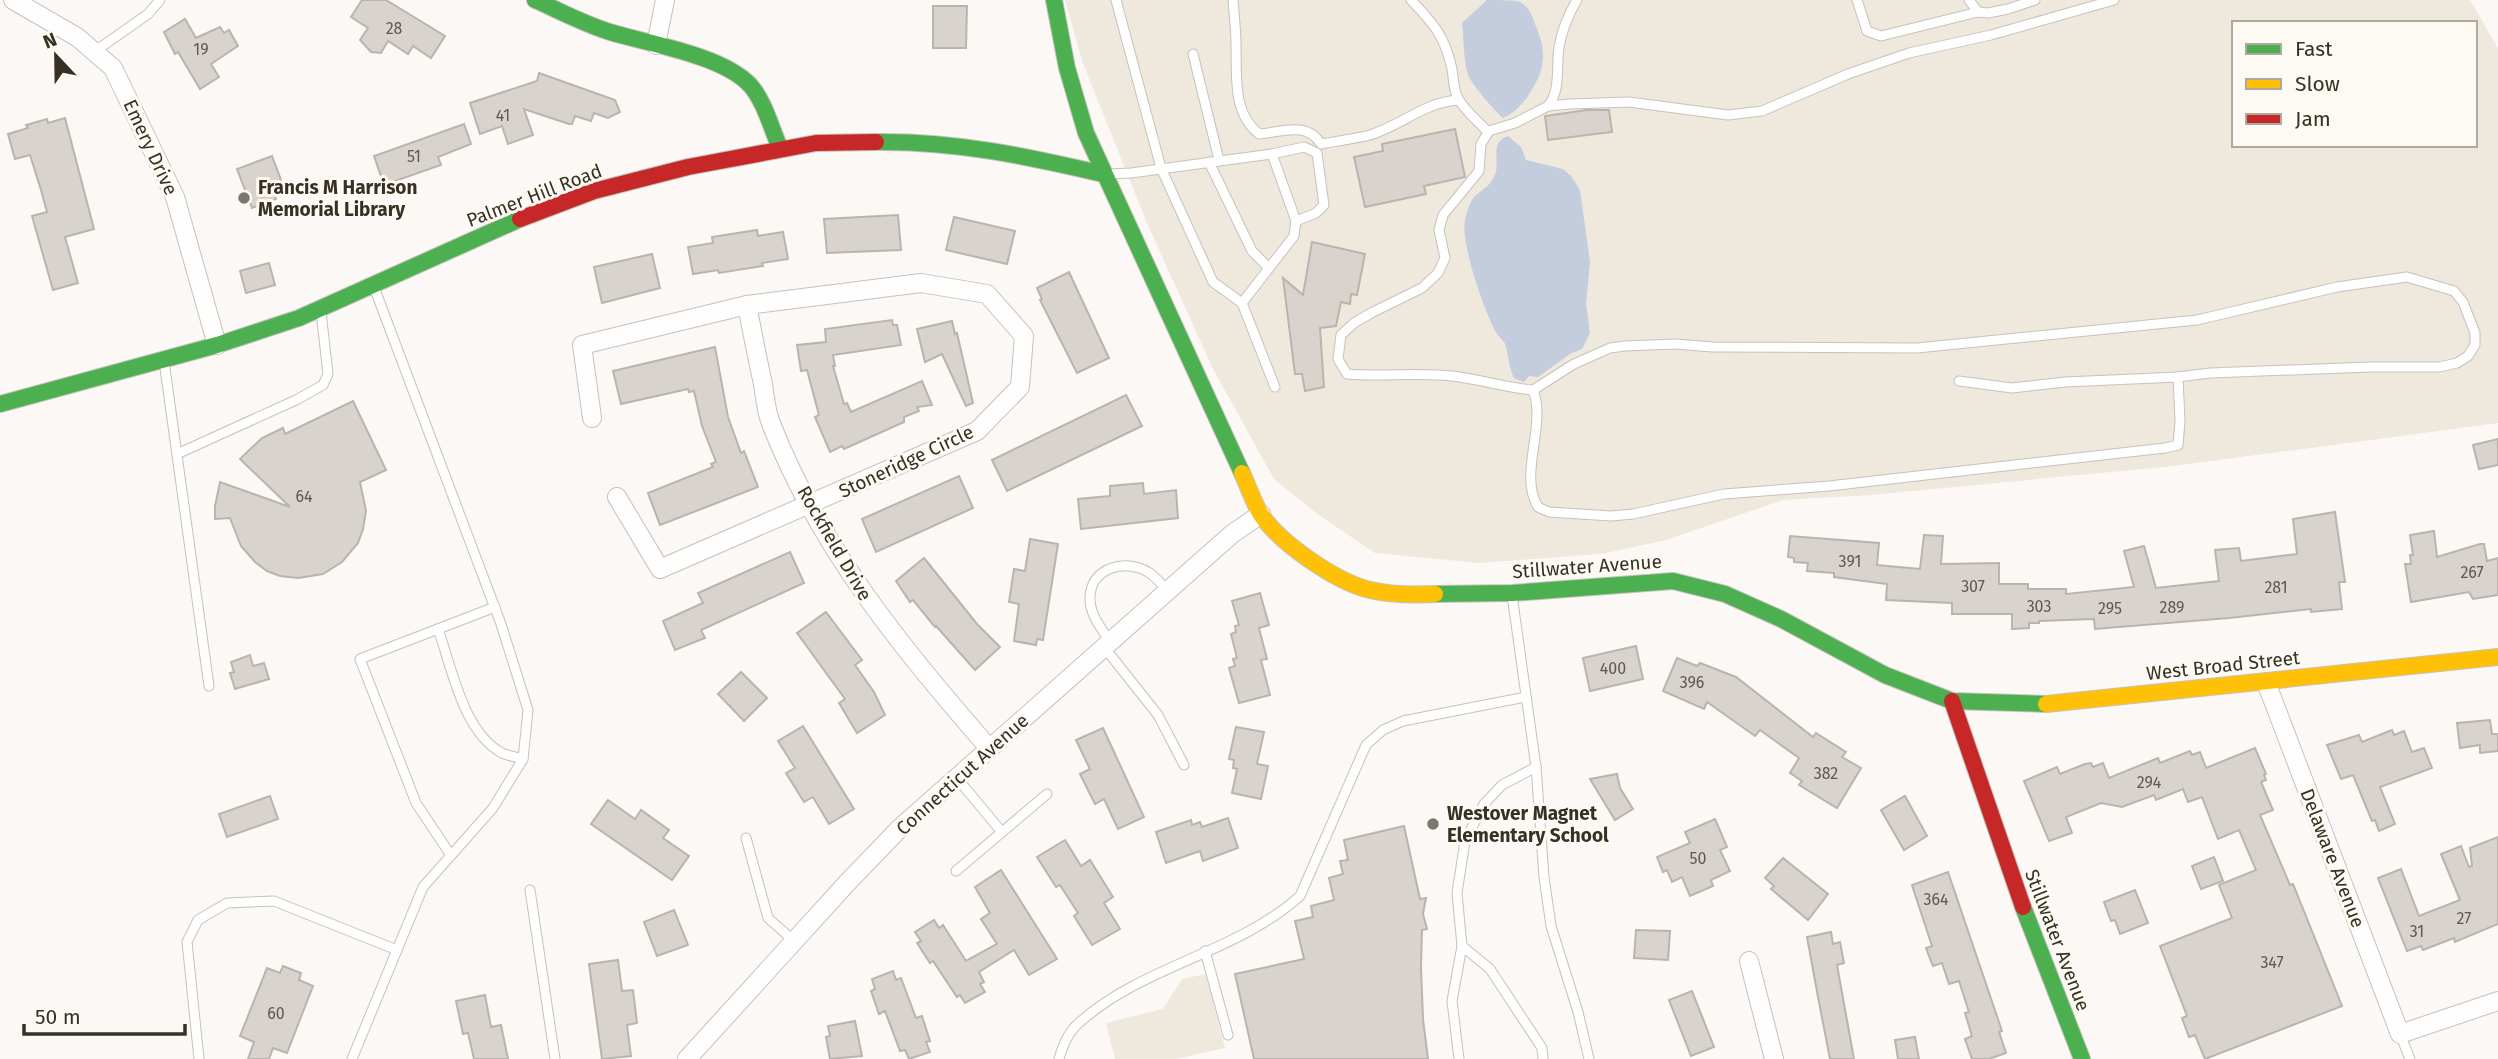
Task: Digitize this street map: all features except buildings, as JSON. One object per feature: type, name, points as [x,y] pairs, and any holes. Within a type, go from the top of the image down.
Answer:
[{"type":"main road","points":[[536,0],[607,31],[704,60],[736,74],[749,83],[780,148]]},
{"type":"main road","name":"Stillwater Avenue","points":[[1054,0],[1074,99],[1103,174],[1261,513],[1292,547],[1327,572],[1368,590],[1407,595],[1512,593],[1673,581],[1724,594],[1781,619],[1885,675],[1952,701],[1975,776],[2019,899],[2082,1059]]},
{"type":"main road","name":"Palmer Hill Road","points":[[0,404],[217,345],[320,308],[524,217],[594,191],[688,167],[780,148],[830,143],[940,144],[1012,153],[1103,174]]},
{"type":"main road","name":"West Broad Street","points":[[1952,701],[2048,704],[2498,657]]},
{"type":"street","name":"Emery Drive","points":[[13,0],[76,37],[113,68],[175,197],[217,345]]},
{"type":"street","points":[[656,45],[665,0]]},
{"type":"street","name":"Stoneridge Circle","points":[[592,418],[582,345],[747,305],[921,283],[987,293],[1024,336],[1020,387],[977,431],[660,569],[617,496]]},
{"type":"street","name":"Rockfield Drive","points":[[747,305],[771,423],[840,560],[870,605],[942,695],[989,748]]},
{"type":"street","name":"Connecticut Avenue","points":[[690,1058],[793,942],[900,828],[1232,534],[1261,513]]},
{"type":"street","name":"Delaware Avenue","points":[[2266,682],[2400,1034]]},
{"type":"street","points":[[1749,961],[1774,1059]]},
{"type":"street","points":[[2400,1034],[2498,1001]]},
{"type":"lane","points":[[94,52],[148,14],[160,0]]},
{"type":"lane","points":[[1116,0],[1161,168],[1213,282],[1242,303],[1275,387]]},
{"type":"lane","points":[[1233,0],[1238,92],[1242,112],[1249,126],[1259,134],[1300,129],[1315,134],[1319,148],[1324,205],[1316,213],[1296,221]]},
{"type":"lane","points":[[1411,0],[1428,16],[1439,32],[1452,69],[1453,87],[1458,100],[1489,132]]},
{"type":"lane","points":[[1534,390],[1514,389],[1486,381],[1442,375],[1347,374],[1338,359],[1341,335],[1354,323],[1422,288],[1438,273],[1445,258],[1439,230],[1443,215],[1479,171],[1481,144],[1489,132],[1530,116],[1548,106],[1555,98],[1559,46],[1565,23],[1577,0]]},
{"type":"lane","points":[[1857,0],[1867,31],[1881,36],[1978,12],[2008,9],[2035,0]]},
{"type":"lane","points":[[1969,0],[1978,12]]},
{"type":"lane","points":[[1548,106],[1629,102],[1728,115],[1762,111],[1848,74],[1909,53],[1991,35],[2114,0]]},
{"type":"lane","points":[[1193,54],[1214,161],[1252,251],[1269,268]]},
{"type":"lane","points":[[1103,174],[1131,173],[1272,154],[1304,147],[1319,148],[1371,134],[1443,101],[1458,100]]},
{"type":"lane","points":[[1242,303],[1294,236],[1296,221],[1272,154]]},
{"type":"lane","points":[[1534,390],[1539,384],[1583,360],[1610,348],[1625,346],[1675,344],[1713,347],[1917,348],[2197,320],[2337,287],[2407,277],[2454,291],[2463,302],[2475,333],[2475,345],[2468,356],[2457,363],[2439,367],[2210,373],[2012,388],[1959,381]]},
{"type":"lane","points":[[352,1059],[423,887],[493,808],[523,759],[528,710],[495,607],[373,285]]},
{"type":"lane","points":[[177,454],[323,385],[328,374],[320,308]]},
{"type":"lane","points":[[164,359],[209,686]]},
{"type":"lane","points":[[1534,390],[1539,405],[1531,475],[1534,499],[1538,507],[1549,512],[1611,516],[1633,514],[1724,494],[1829,486],[2178,445],[2178,377]]},
{"type":"lane","points":[[1168,591],[1149,572],[1133,566],[1119,565],[1106,570],[1093,582],[1090,598],[1093,615],[1107,645],[1158,715],[1184,765]]},
{"type":"lane","points":[[1512,593],[1535,767],[1551,926],[1578,1012],[1589,1059]]},
{"type":"lane","points":[[450,854],[416,803],[360,659],[495,607]]},
{"type":"lane","points":[[438,629],[468,717],[482,737],[502,753],[523,759]]},
{"type":"lane","points":[[1059,1059],[1063,1043],[1078,1023],[1120,994],[1281,914],[1300,896],[1366,745],[1383,730],[1403,721],[1526,697]]},
{"type":"lane","points":[[1459,1059],[1452,1001],[1462,946],[1457,893],[1465,841],[1484,804],[1502,785],[1535,767]]},
{"type":"lane","points":[[956,778],[1001,831]]},
{"type":"lane","points":[[956,871],[1047,794]]},
{"type":"lane","points":[[746,838],[768,918],[793,942]]},
{"type":"lane","points":[[530,890],[555,1059]]},
{"type":"lane","points":[[199,1059],[187,942],[198,920],[227,902],[274,901],[397,950]]},
{"type":"lane","points":[[1462,946],[1490,969],[1542,1048],[1543,1059]]},
{"type":"lane","points":[[1205,951],[1228,1035]]},
{"type":"lane","points":[[2400,1034],[2410,1059]]},
{"type":"shaded area","points":[[1065,0],[2470,0],[2498,48],[2498,423],[2174,466],[1871,495],[1783,500],[1666,540],[1601,554],[1479,563],[1375,553],[1316,513],[1274,479],[1213,369],[1147,223],[1082,61]]},
{"type":"shaded area","points":[[1206,974],[1225,1048],[1176,1059],[1115,1059],[1106,1023],[1163,1009],[1182,979]]},
{"type":"water","points":[[1487,0],[1523,4],[1531,14],[1542,44],[1543,61],[1534,87],[1520,106],[1503,118],[1473,84],[1465,62],[1462,23]]},
{"type":"water","points":[[1508,136],[1521,147],[1526,160],[1563,169],[1571,176],[1580,190],[1590,262],[1586,304],[1590,333],[1582,349],[1570,354],[1538,377],[1529,376],[1524,382],[1514,378],[1505,345],[1486,311],[1470,261],[1464,231],[1470,204],[1492,180],[1496,172],[1497,147],[1502,139]]},
{"type":"traffic: fast","points":[[535,0],[600,29],[704,58],[738,75],[760,99],[780,148]]},
{"type":"traffic: fast","points":[[1054,0],[1067,68],[1086,133],[1242,473]]},
{"type":"traffic: fast","points":[[876,142],[962,147],[1103,174]]},
{"type":"traffic: fast","points":[[0,404],[217,345],[299,318],[520,219]]},
{"type":"traffic: fast","points":[[1435,594],[1512,593],[1673,581],[1725,594],[1781,619],[1885,675],[1952,701],[2046,704]]},
{"type":"traffic: fast","points":[[2023,907],[2082,1059]]},
{"type":"traffic: slow","points":[[1242,473],[1257,508],[1268,524],[1294,548],[1325,570],[1370,590],[1435,594]]},
{"type":"traffic: slow","points":[[2046,704],[2498,657]]},
{"type":"traffic: jam","points":[[520,219],[594,191],[688,167],[816,143],[876,142]]},
{"type":"traffic: jam","points":[[1952,701],[2023,907]]},
{"type":"place","name":"Francis M Harrison Memorial Library","points":[[244,198]]},
{"type":"place","name":"Westover Magnet Elementary School","points":[[1433,824]]}]
